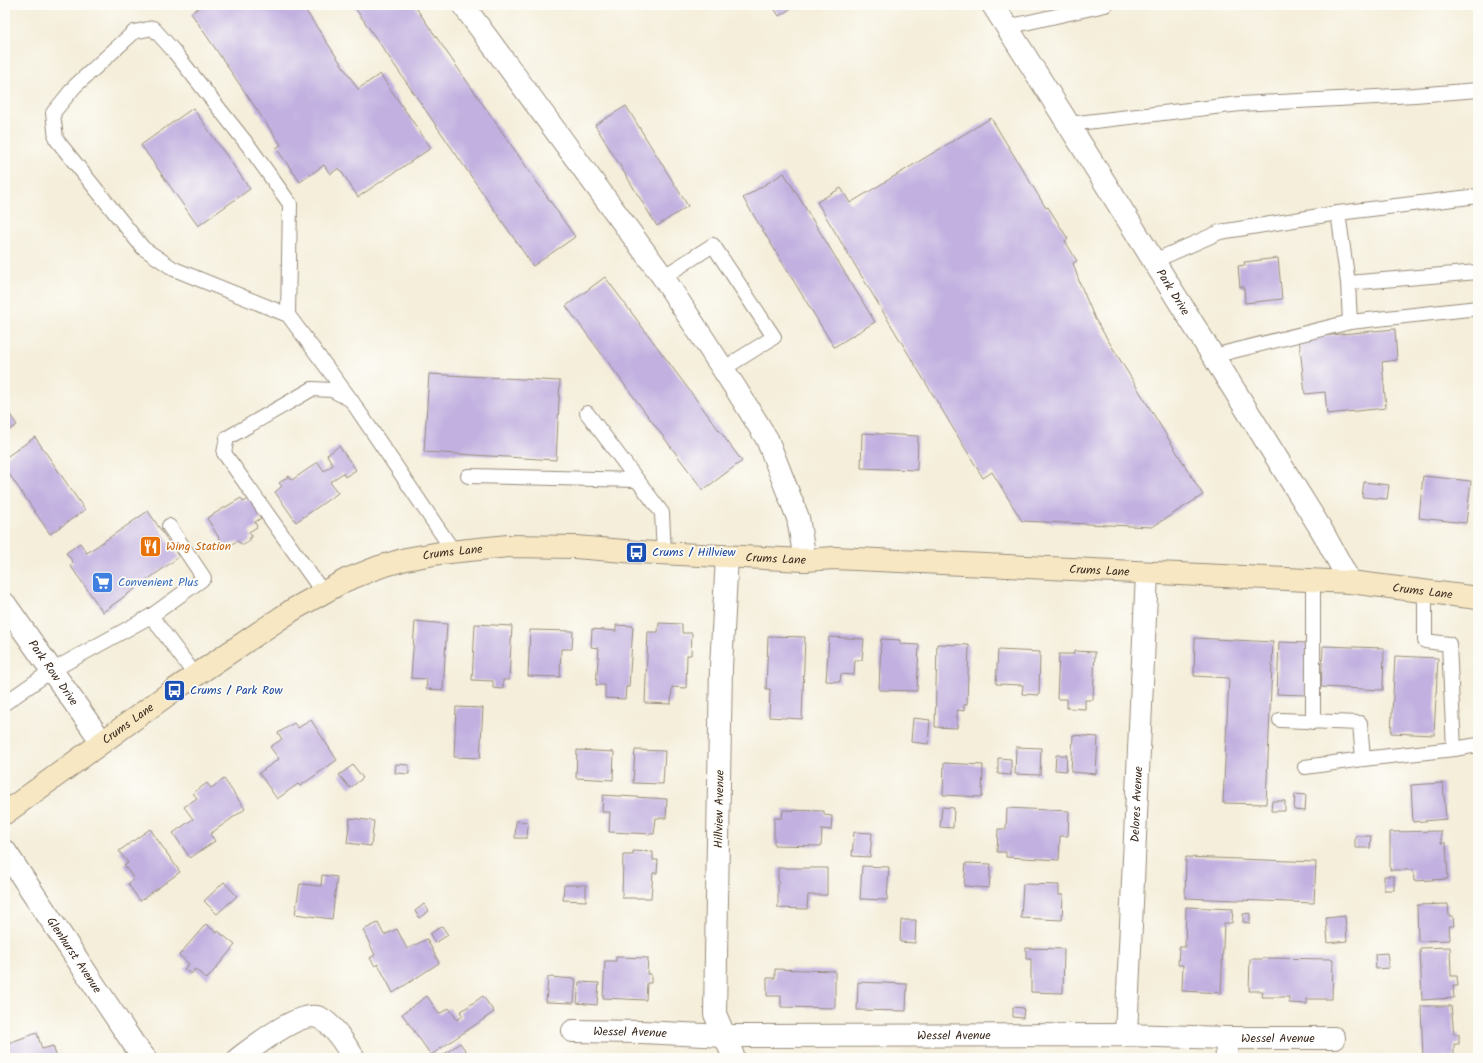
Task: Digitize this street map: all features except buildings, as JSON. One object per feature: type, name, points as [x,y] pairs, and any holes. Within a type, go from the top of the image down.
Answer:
[{"type":"main road","name":"Crums Lane","points":[[5,813],[196,676],[322,591],[379,567],[406,559],[508,546],[568,547],[727,557],[805,560],[834,558],[1147,574],[1350,582],[1478,598]]},
{"type":"street","points":[[463,5],[663,277],[767,439],[798,518],[805,560]]},
{"type":"street","name":"Park Drive","points":[[993,5],[1069,124],[1321,529],[1350,582]]},
{"type":"street","name":"Hillview Avenue","points":[[727,557],[721,668],[715,1014],[734,1058]]},
{"type":"street","name":"Delores Avenue","points":[[1126,1035],[1147,574]]},
{"type":"street","name":"Park Row Drive","points":[[5,604],[102,742]]},
{"type":"street","name":"Glenhurst Avenue","points":[[5,851],[133,1043],[145,1058]]},
{"type":"street","points":[[239,1058],[297,1020],[313,1016],[320,1019],[334,1031],[354,1058]]},
{"type":"street","name":"Wessel Avenue","points":[[573,1031],[641,1032],[725,1036],[1126,1035],[1226,1048],[1334,1038]]},
{"type":"lane","points":[[1007,27],[1105,5]]},
{"type":"lane","points":[[288,315],[290,204],[251,149],[172,49],[153,28],[134,32],[75,86],[53,113],[56,139],[143,248],[174,270],[288,315],[351,400],[454,552]]},
{"type":"lane","points":[[1069,124],[1240,104],[1478,90]]},
{"type":"lane","points":[[1154,261],[1220,232],[1338,213],[1478,196]]},
{"type":"lane","points":[[1338,213],[1348,284],[1350,322]]},
{"type":"lane","points":[[663,277],[713,245],[774,337],[723,369]]},
{"type":"lane","points":[[1348,284],[1478,272]]},
{"type":"lane","points":[[1213,356],[1350,322],[1478,308]]},
{"type":"lane","points":[[322,591],[224,453],[227,438],[312,389],[332,390],[351,400]]},
{"type":"lane","points":[[587,413],[662,513],[664,554]]},
{"type":"lane","points":[[468,476],[637,480]]},
{"type":"lane","points":[[5,703],[51,671],[151,616],[204,578],[169,526]]},
{"type":"lane","points":[[1313,581],[1313,722]]},
{"type":"lane","points":[[1426,592],[1425,641],[1449,644],[1454,748]]},
{"type":"lane","points":[[151,616],[196,676]]},
{"type":"lane","points":[[1280,720],[1360,723],[1364,760]]},
{"type":"lane","points":[[1305,767],[1478,745]]},
{"type":"place","name":"Wing Station","points":[[150,546]]},
{"type":"place","name":"Crums / Hillview","points":[[637,552]]},
{"type":"place","name":"Convenient Plus","points":[[103,582]]},
{"type":"place","name":"Crums / Park Row","points":[[174,690]]}]
